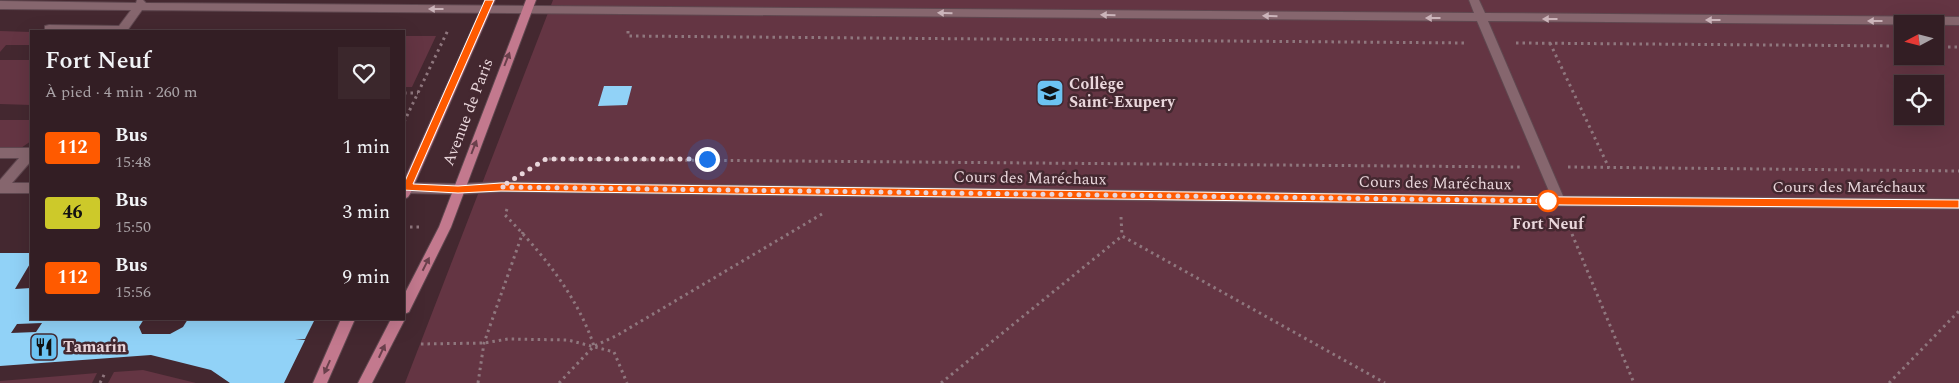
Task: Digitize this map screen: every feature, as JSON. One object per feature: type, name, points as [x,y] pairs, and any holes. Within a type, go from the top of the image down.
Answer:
[{"type":"main road","name":"Avenue de Paris","points":[[405,306],[445,227],[530,3]]},
{"type":"main road","name":"Avenue de Paris","points":[[405,190],[487,5]]},
{"type":"main road","points":[[320,383],[348,320]]},
{"type":"main road","points":[[365,383],[397,320]]},
{"type":"street","points":[[1474,0],[1559,201]]},
{"type":"street","points":[[0,5],[487,5],[530,3],[550,10],[1959,21]]},
{"type":"street","points":[[50,29],[122,30],[141,4]]},
{"type":"street","points":[[0,153],[30,153]]},
{"type":"street","points":[[0,188],[16,167],[30,154]]},
{"type":"street","name":"Cours des Maréchaux","points":[[405,190],[501,187],[1559,201],[1959,204]]},
{"type":"street","points":[[0,188],[30,188]]},
{"type":"path","points":[[405,120],[451,25]]},
{"type":"path","points":[[628,36],[1456,42]]},
{"type":"path","points":[[1548,39],[1609,168]]},
{"type":"path","points":[[1525,43],[1894,46]]},
{"type":"path","points":[[1944,46],[1959,47]]},
{"type":"path","points":[[405,93],[418,93]]},
{"type":"path","name":"Cours des Maréchaux","points":[[501,187],[546,159],[1506,167]]},
{"type":"path","name":"Cours des Maréchaux","points":[[1583,167],[1959,171]]},
{"type":"path","points":[[558,383],[594,346],[616,336],[860,192]]},
{"type":"path","points":[[1559,201],[1634,383]]},
{"type":"path","points":[[509,203],[505,215],[523,232],[551,266],[590,328],[594,346]]},
{"type":"path","points":[[478,383],[484,343],[523,232]]},
{"type":"path","points":[[942,383],[1122,236],[1385,383]]},
{"type":"path","points":[[1889,383],[1959,311]]},
{"type":"path","points":[[421,344],[484,343],[508,339],[568,340],[614,352],[627,383]]},
{"type":"path","points":[[100,383],[105,373]]},
{"type":"shaded area","points":[[553,0],[1959,0],[1959,383],[405,383]]},
{"type":"shaded area","points":[[0,31],[30,32],[30,45],[6,45],[0,52]]},
{"type":"shaded area","points":[[405,36],[436,36],[412,87],[405,87]]},
{"type":"shaded area","points":[[0,60],[30,60],[30,105],[0,104]]},
{"type":"shaded area","points":[[0,120],[30,120],[30,142],[21,148],[0,148]]},
{"type":"shaded area","points":[[143,370],[196,383],[108,383],[114,372]]},
{"type":"shaded area","points":[[97,373],[92,383],[0,383],[0,381]]},
{"type":"building","points":[[604,86],[632,86],[627,105],[598,106]]},
{"type":"building","points":[[0,253],[30,253],[30,264],[15,289],[30,288],[30,320],[143,320],[139,327],[142,334],[170,334],[183,327],[187,320],[314,320],[305,339],[295,339],[305,340],[284,383],[230,383],[211,370],[151,355],[0,366]],"holes":[[[42,323],[36,332],[11,333],[17,324]]]},
{"type":"bus line","name":"112","points":[[490,0],[406,188],[458,189],[501,187],[1568,201],[1959,204]]},
{"type":"place","name":"Collège Saint-Exupery","points":[[1050,93]]},
{"type":"place","name":"Fort Neuf","points":[[1548,201]]},
{"type":"place","name":"Tamarin","points":[[44,347]]},
{"type":"route","points":[[707,159],[546,159],[501,187],[1548,201]]}]
